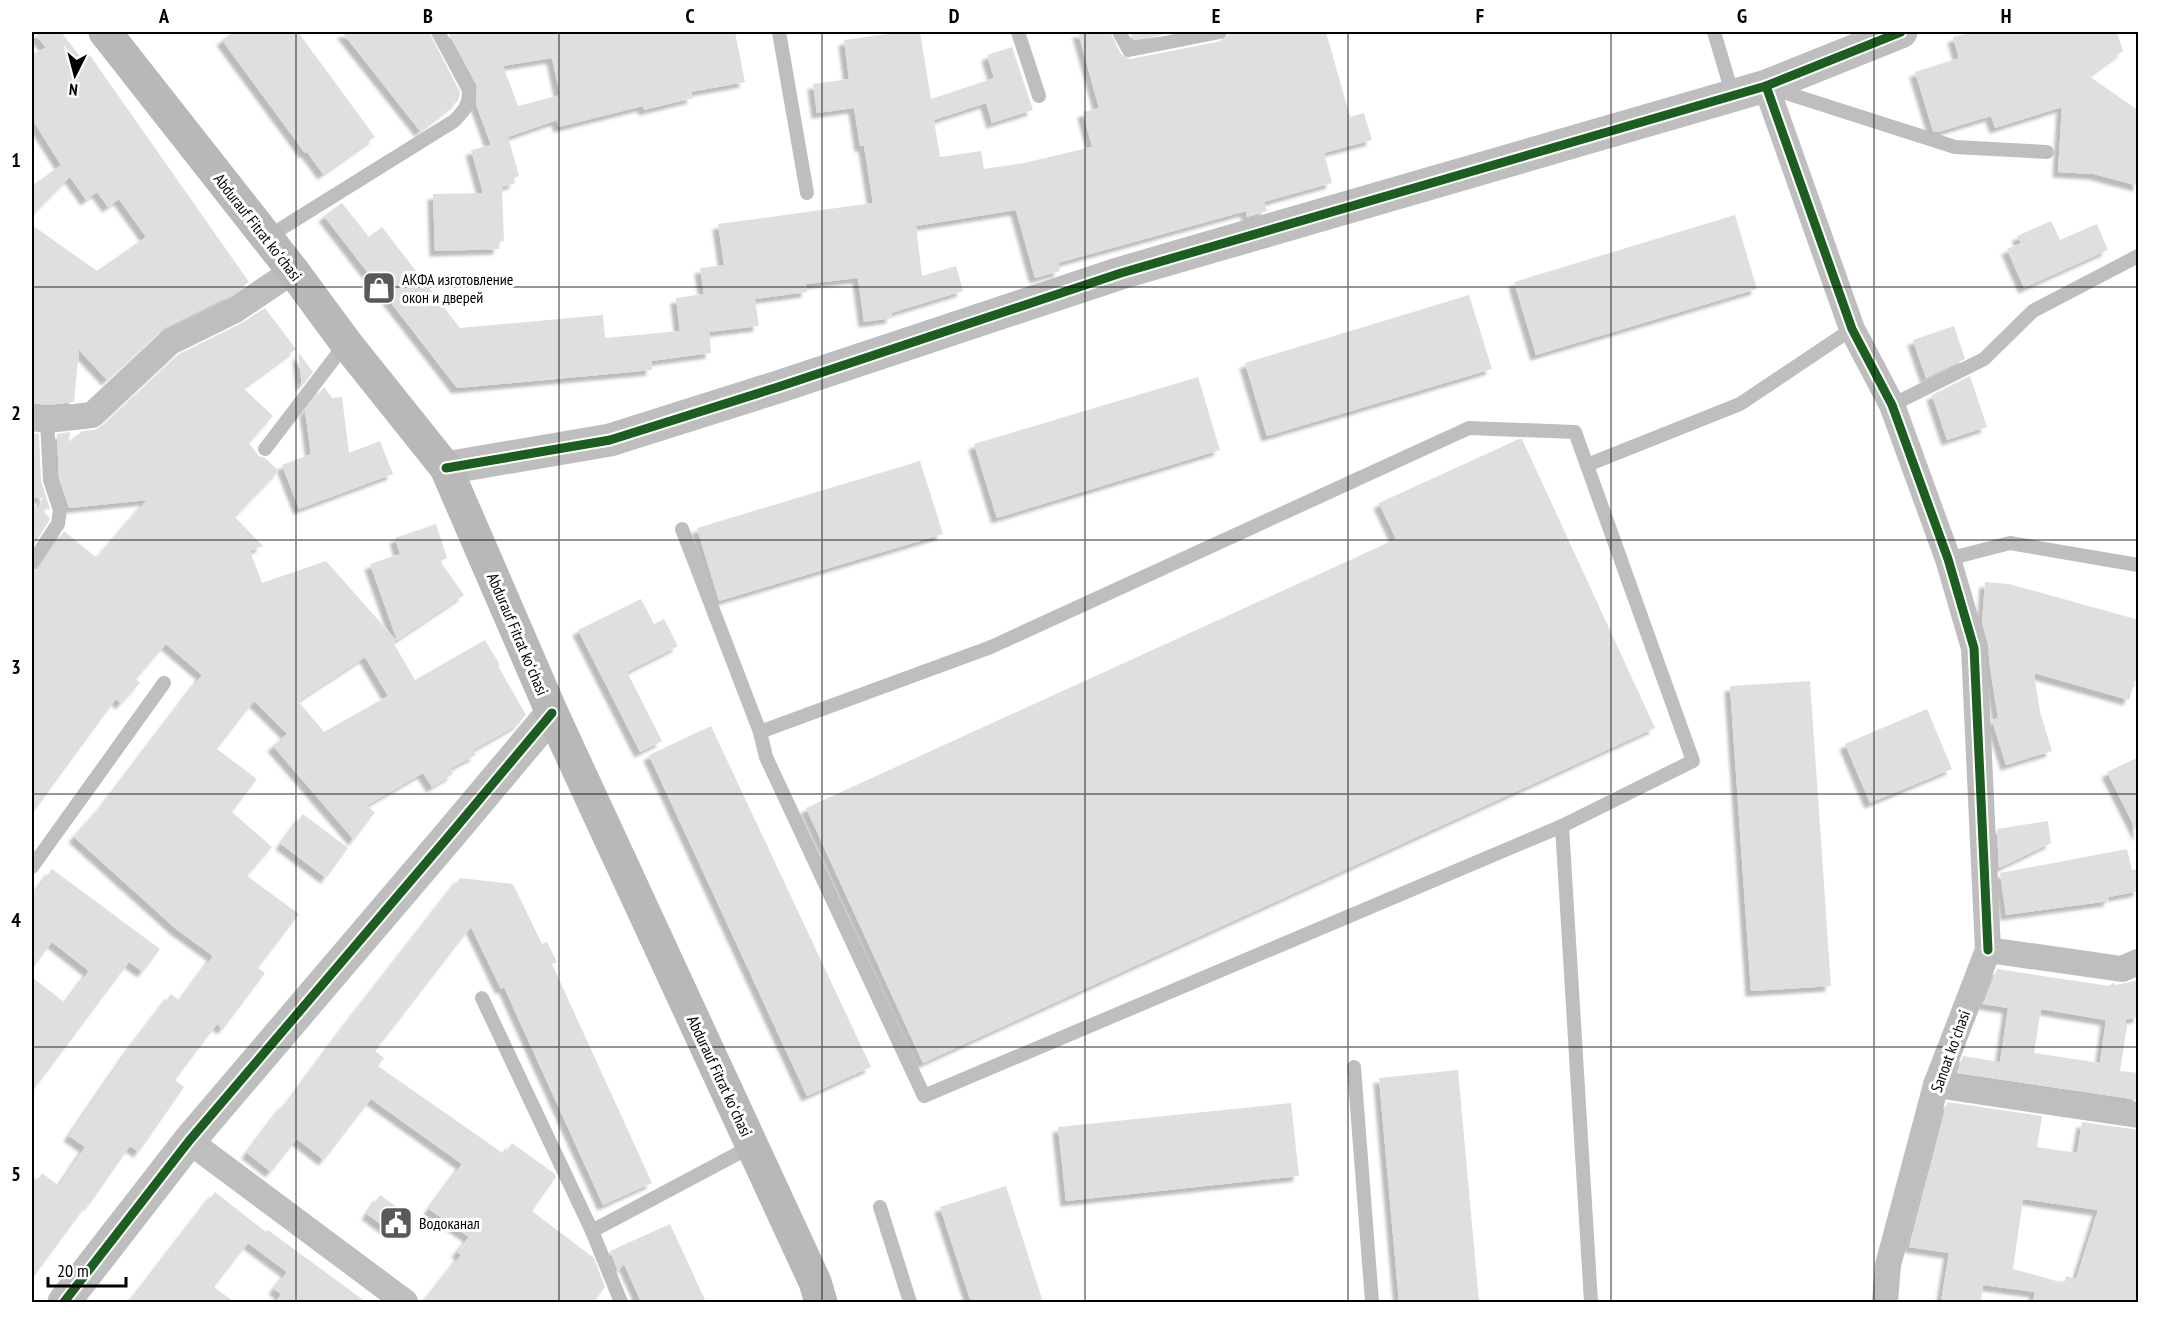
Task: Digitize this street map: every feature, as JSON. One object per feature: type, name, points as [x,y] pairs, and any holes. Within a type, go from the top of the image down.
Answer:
[{"type":"main road","name":"Abdurauf Fitrat koʻchasi","points":[[105,32],[446,468],[552,713],[815,1282],[821,1302]]},
{"type":"street","points":[[446,468],[610,441],[1121,273],[1766,86],[1902,32]]},
{"type":"street","points":[[1766,86],[1852,329],[1892,405],[1948,559],[1974,648],[1988,950],[2122,969],[2139,962]]},
{"type":"street","points":[[39,419],[92,415],[170,342],[235,310],[293,271]]},
{"type":"street","points":[[64,1302],[189,1141],[552,713]]},
{"type":"street","name":"Sanoat koʻchasi","points":[[1885,1302],[1888,1265],[1936,1085],[1988,950]]},
{"type":"street","points":[[1936,1085],[2139,1115]]},
{"type":"street","points":[[189,1141],[405,1302]]},
{"type":"lane","points":[[266,238],[454,120],[467,108],[468,90],[438,32]]},
{"type":"lane","points":[[779,32],[807,193]]},
{"type":"lane","points":[[1018,32],[1039,96]]},
{"type":"lane","points":[[1119,32],[1129,50],[1220,32]]},
{"type":"lane","points":[[1714,32],[1733,96]]},
{"type":"lane","points":[[1766,86],[1954,147],[2048,152]]},
{"type":"lane","points":[[1892,405],[1984,359],[2033,311],[2139,256]]},
{"type":"lane","points":[[1587,465],[1740,404],[1852,329]]},
{"type":"lane","points":[[265,449],[346,343]]},
{"type":"lane","points":[[32,563],[58,524],[60,510],[50,480],[39,419]]},
{"type":"lane","points":[[682,529],[760,732],[766,757],[924,1096],[1562,826],[1693,760],[1575,432],[1469,428],[991,647],[760,732]]},
{"type":"lane","points":[[1948,559],[2010,543],[2139,565]]},
{"type":"lane","points":[[32,867],[164,683]]},
{"type":"lane","points":[[1562,826],[1591,1302]]},
{"type":"lane","points":[[482,998],[592,1231],[621,1302]]},
{"type":"lane","points":[[1354,1067],[1372,1302]]},
{"type":"lane","points":[[592,1231],[752,1146]]},
{"type":"lane","points":[[880,1207],[910,1302]]},
{"type":"building","points":[[34,32],[61,32],[82,59],[89,54],[249,282],[227,297],[163,329],[107,380],[79,350],[74,402],[47,405],[32,403],[32,225],[97,271],[146,237],[119,199],[108,207],[97,192],[86,200],[70,177],[32,215],[32,186],[61,165],[32,119],[32,54],[46,48]]},
{"type":"building","points":[[233,32],[298,32],[375,137],[323,174],[222,40]]},
{"type":"building","points":[[342,32],[429,32],[460,92],[458,101],[420,131]]},
{"type":"building","points":[[448,32],[735,32],[745,82],[691,92],[693,98],[644,110],[643,106],[559,127],[557,120],[508,137],[519,176],[514,178],[515,183],[502,187],[504,241],[499,242],[499,249],[435,251],[433,194],[483,193],[471,150],[491,145],[476,104],[477,86]],"holes":[[[552,58],[560,95],[518,106],[503,66]]]},
{"type":"building","points":[[902,32],[920,32],[931,99],[994,78],[987,55],[1012,47],[1033,110],[992,123],[986,103],[934,120],[940,157],[981,151],[984,169],[1024,163],[1092,147],[1083,112],[1099,108],[1078,32],[1110,32],[1121,54],[1130,59],[1222,41],[1229,32],[1326,32],[1350,117],[1364,113],[1372,140],[1324,153],[1332,183],[1264,202],[1267,211],[1247,217],[1246,211],[1058,263],[1060,271],[1035,278],[1016,210],[916,226],[922,276],[956,266],[963,291],[891,313],[892,318],[864,322],[858,278],[806,284],[807,292],[755,299],[759,326],[709,332],[711,353],[651,361],[652,370],[457,388],[324,216],[342,203],[369,237],[382,227],[460,328],[603,315],[605,338],[680,331],[676,298],[704,294],[700,268],[724,265],[718,224],[873,203],[864,146],[860,146],[854,108],[817,113],[813,84],[849,79],[844,40]]},
{"type":"building","points":[[1129,32],[1176,32],[1134,40]]},
{"type":"building","points":[[1973,32],[2117,32],[2123,51],[2089,76],[2139,111],[2139,186],[2094,174],[2058,172],[2062,107],[1995,128],[1991,116],[1938,132],[1933,131],[1915,72],[1959,58],[1953,37]]},
{"type":"building","points":[[1735,215],[1757,289],[1536,355],[1514,282]]},
{"type":"building","points":[[2051,221],[2060,240],[2097,224],[2108,250],[2024,288],[2007,249],[2021,243],[2017,236]]},
{"type":"building","points":[[1469,295],[1492,369],[1267,436],[1245,363]]},
{"type":"building","points":[[265,308],[296,349],[243,388],[273,416],[249,443],[259,456],[265,458],[279,471],[235,517],[263,546],[250,551],[262,583],[326,561],[396,640],[393,642],[415,680],[485,640],[526,715],[517,725],[473,750],[476,755],[450,769],[453,774],[432,787],[423,773],[366,806],[375,812],[354,840],[273,746],[287,734],[254,701],[217,749],[257,779],[232,812],[272,847],[247,876],[299,914],[258,968],[265,973],[223,1029],[217,1024],[175,1080],[184,1087],[139,1152],[130,1146],[89,1205],[87,1204],[32,1279],[32,1188],[42,1173],[59,1186],[85,1147],[69,1136],[129,1049],[171,994],[180,1001],[213,956],[176,929],[74,837],[103,805],[202,675],[166,644],[136,679],[140,683],[121,704],[116,699],[32,814],[32,572],[39,568],[64,531],[97,558],[147,500],[69,508],[59,478],[57,434],[70,432],[69,442],[82,431],[94,430],[102,426],[179,354],[242,323]],"holes":[[[365,657],[388,696],[324,732],[298,701]]]},
{"type":"building","points":[[1954,326],[1965,359],[1926,378],[1913,340]]},
{"type":"building","points":[[298,352],[313,372],[302,386]]},
{"type":"building","points":[[1970,376],[1987,427],[1947,440],[1932,395]]},
{"type":"building","points":[[1198,377],[1220,450],[997,518],[974,444]]},
{"type":"building","points":[[324,387],[332,398],[342,397],[349,453],[380,441],[393,474],[299,509],[282,465],[311,454],[305,411]]},
{"type":"building","points":[[32,433],[39,434],[41,481],[50,509],[41,510],[50,518],[32,548],[32,502],[38,508],[43,498],[32,497]]},
{"type":"building","points":[[1522,439],[1655,728],[923,1063],[806,808],[1396,539],[1379,503]]},
{"type":"building","points":[[920,461],[943,534],[719,601],[697,528]]},
{"type":"building","points":[[436,524],[447,558],[440,561],[464,595],[397,640],[370,564],[400,554],[395,538]]},
{"type":"building","points":[[1985,582],[2009,584],[2139,620],[2139,682],[2135,681],[2129,700],[2034,673],[2040,712],[2052,751],[2006,765],[1992,720],[1998,718],[1988,644],[1982,623]]},
{"type":"building","points":[[641,599],[654,624],[664,619],[678,646],[627,672],[662,741],[640,752],[578,630]]},
{"type":"building","points":[[1810,681],[1831,986],[1751,991],[1730,686]]},
{"type":"building","points":[[1927,709],[1952,769],[1870,803],[1845,744]]},
{"type":"building","points":[[711,726],[871,1067],[807,1096],[649,755]]},
{"type":"building","points":[[2139,757],[2139,836],[2107,772]]},
{"type":"building","points":[[303,814],[348,848],[326,878],[281,844]]},
{"type":"building","points":[[2048,821],[2051,843],[1999,868],[1997,829]]},
{"type":"building","points":[[2127,849],[2132,870],[2139,869],[2139,891],[2109,897],[2109,901],[2006,915],[2000,873]]},
{"type":"building","points":[[52,869],[160,949],[143,972],[129,962],[32,1092],[32,977],[65,1003],[89,971],[52,942],[32,969],[32,897]]},
{"type":"building","points":[[460,878],[513,884],[542,944],[547,942],[557,962],[552,964],[652,1183],[603,1205],[504,987],[501,989],[471,927],[375,1051],[384,1058],[378,1066],[504,1154],[512,1143],[555,1174],[556,1177],[532,1211],[594,1258],[605,1287],[594,1302],[424,1302],[461,1255],[457,1252],[469,1237],[429,1209],[462,1164],[371,1099],[324,1160],[297,1139],[271,1172],[247,1153]]},
{"type":"building","points":[[1997,969],[2109,986],[2112,983],[2116,985],[2139,980],[2139,1017],[2125,1020],[2127,1026],[2120,1071],[2139,1073],[2139,1100],[1957,1073],[1963,1056],[2000,1062],[2008,1008],[1983,1004]],"holes":[[[2041,1009],[2106,1020],[2100,1063],[2034,1053]]]},
{"type":"building","points":[[1458,1070],[1479,1302],[1399,1302],[1379,1078]]},
{"type":"building","points":[[1947,1102],[2042,1116],[2037,1147],[2077,1153],[2082,1122],[2139,1130],[2139,1302],[2033,1302],[2035,1292],[1983,1285],[1981,1302],[1941,1302],[1949,1253],[1909,1247]],"holes":[[[2023,1199],[2098,1210],[2076,1279],[2066,1276],[2064,1283],[2013,1269]]]},
{"type":"building","points":[[1291,1103],[1299,1176],[1066,1201],[1058,1127]]},
{"type":"building","points":[[1006,1186],[1043,1302],[971,1302],[940,1207]]},
{"type":"building","points":[[215,1192],[266,1232],[268,1230],[366,1302],[276,1302],[281,1294],[274,1289],[287,1272],[248,1243],[214,1287],[234,1302],[130,1302]]},
{"type":"building","points":[[380,1195],[401,1210],[387,1229],[367,1214]]},
{"type":"building","points":[[670,1224],[706,1302],[641,1302],[624,1264],[618,1271],[610,1251]]},
{"type":"cycle path","points":[[446,468],[610,440],[778,387],[1121,273],[1766,86],[1901,32]]},
{"type":"cycle path","points":[[1766,86],[1852,329],[1892,405],[1948,559],[1974,648],[1988,950]]},
{"type":"cycle path","points":[[64,1302],[189,1141],[552,713]]},
{"type":"place","name":"АКФА изготовление окон и дверей","points":[[379,288]]},
{"type":"place","name":"Водоканал","points":[[396,1223]]}]
